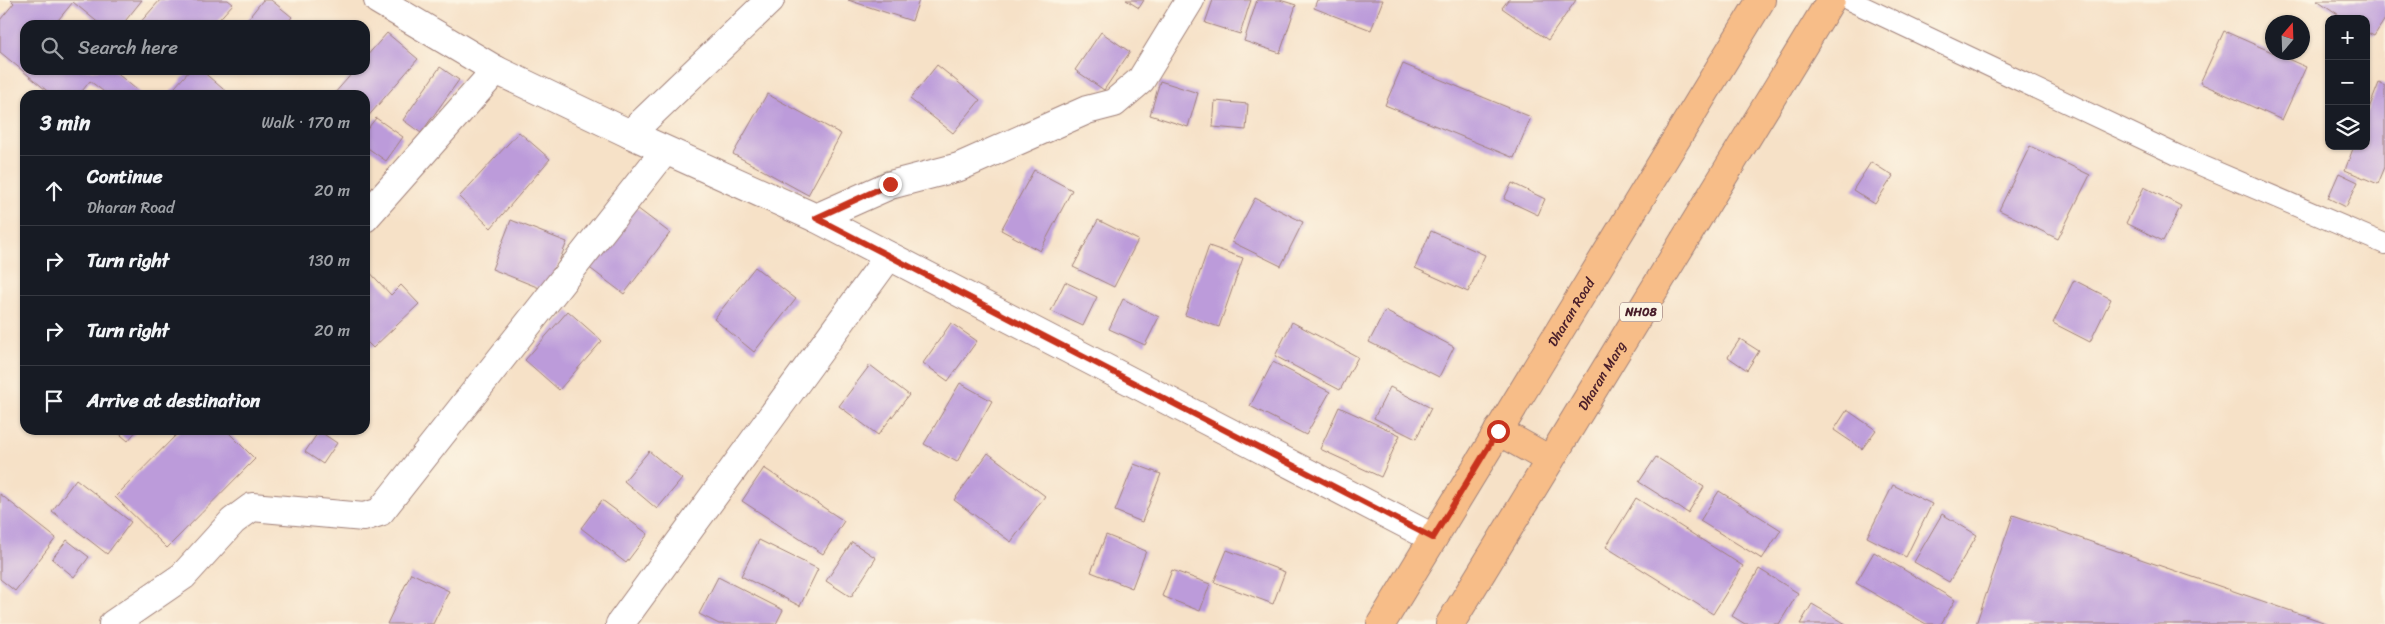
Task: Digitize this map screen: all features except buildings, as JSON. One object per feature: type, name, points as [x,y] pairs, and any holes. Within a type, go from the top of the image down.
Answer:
[{"type":"main road","name":"Dharan Road","points":[[1381,624],[1761,0]]},
{"type":"main road","name":"Dharan Marg","points":[[1450,624],[1831,0]]},
{"type":"main road","points":[[1498,431],[1550,460]]},
{"type":"street","points":[[378,0],[496,70],[664,152],[816,218],[1433,538]]},
{"type":"street","points":[[630,134],[770,0]]},
{"type":"street","points":[[816,218],[890,184],[959,167],[1088,110],[1114,103],[1141,80],[1190,0]]},
{"type":"street","points":[[370,212],[496,70]]},
{"type":"street","points":[[113,624],[183,576],[233,521],[252,507],[364,517],[380,512],[664,152]]},
{"type":"street","points":[[620,624],[889,256]]},
{"type":"lane","points":[[1849,0],[2176,155],[2385,244]]},
{"type":"route","points":[[890,184],[816,218],[1433,538],[1498,431]]}]
